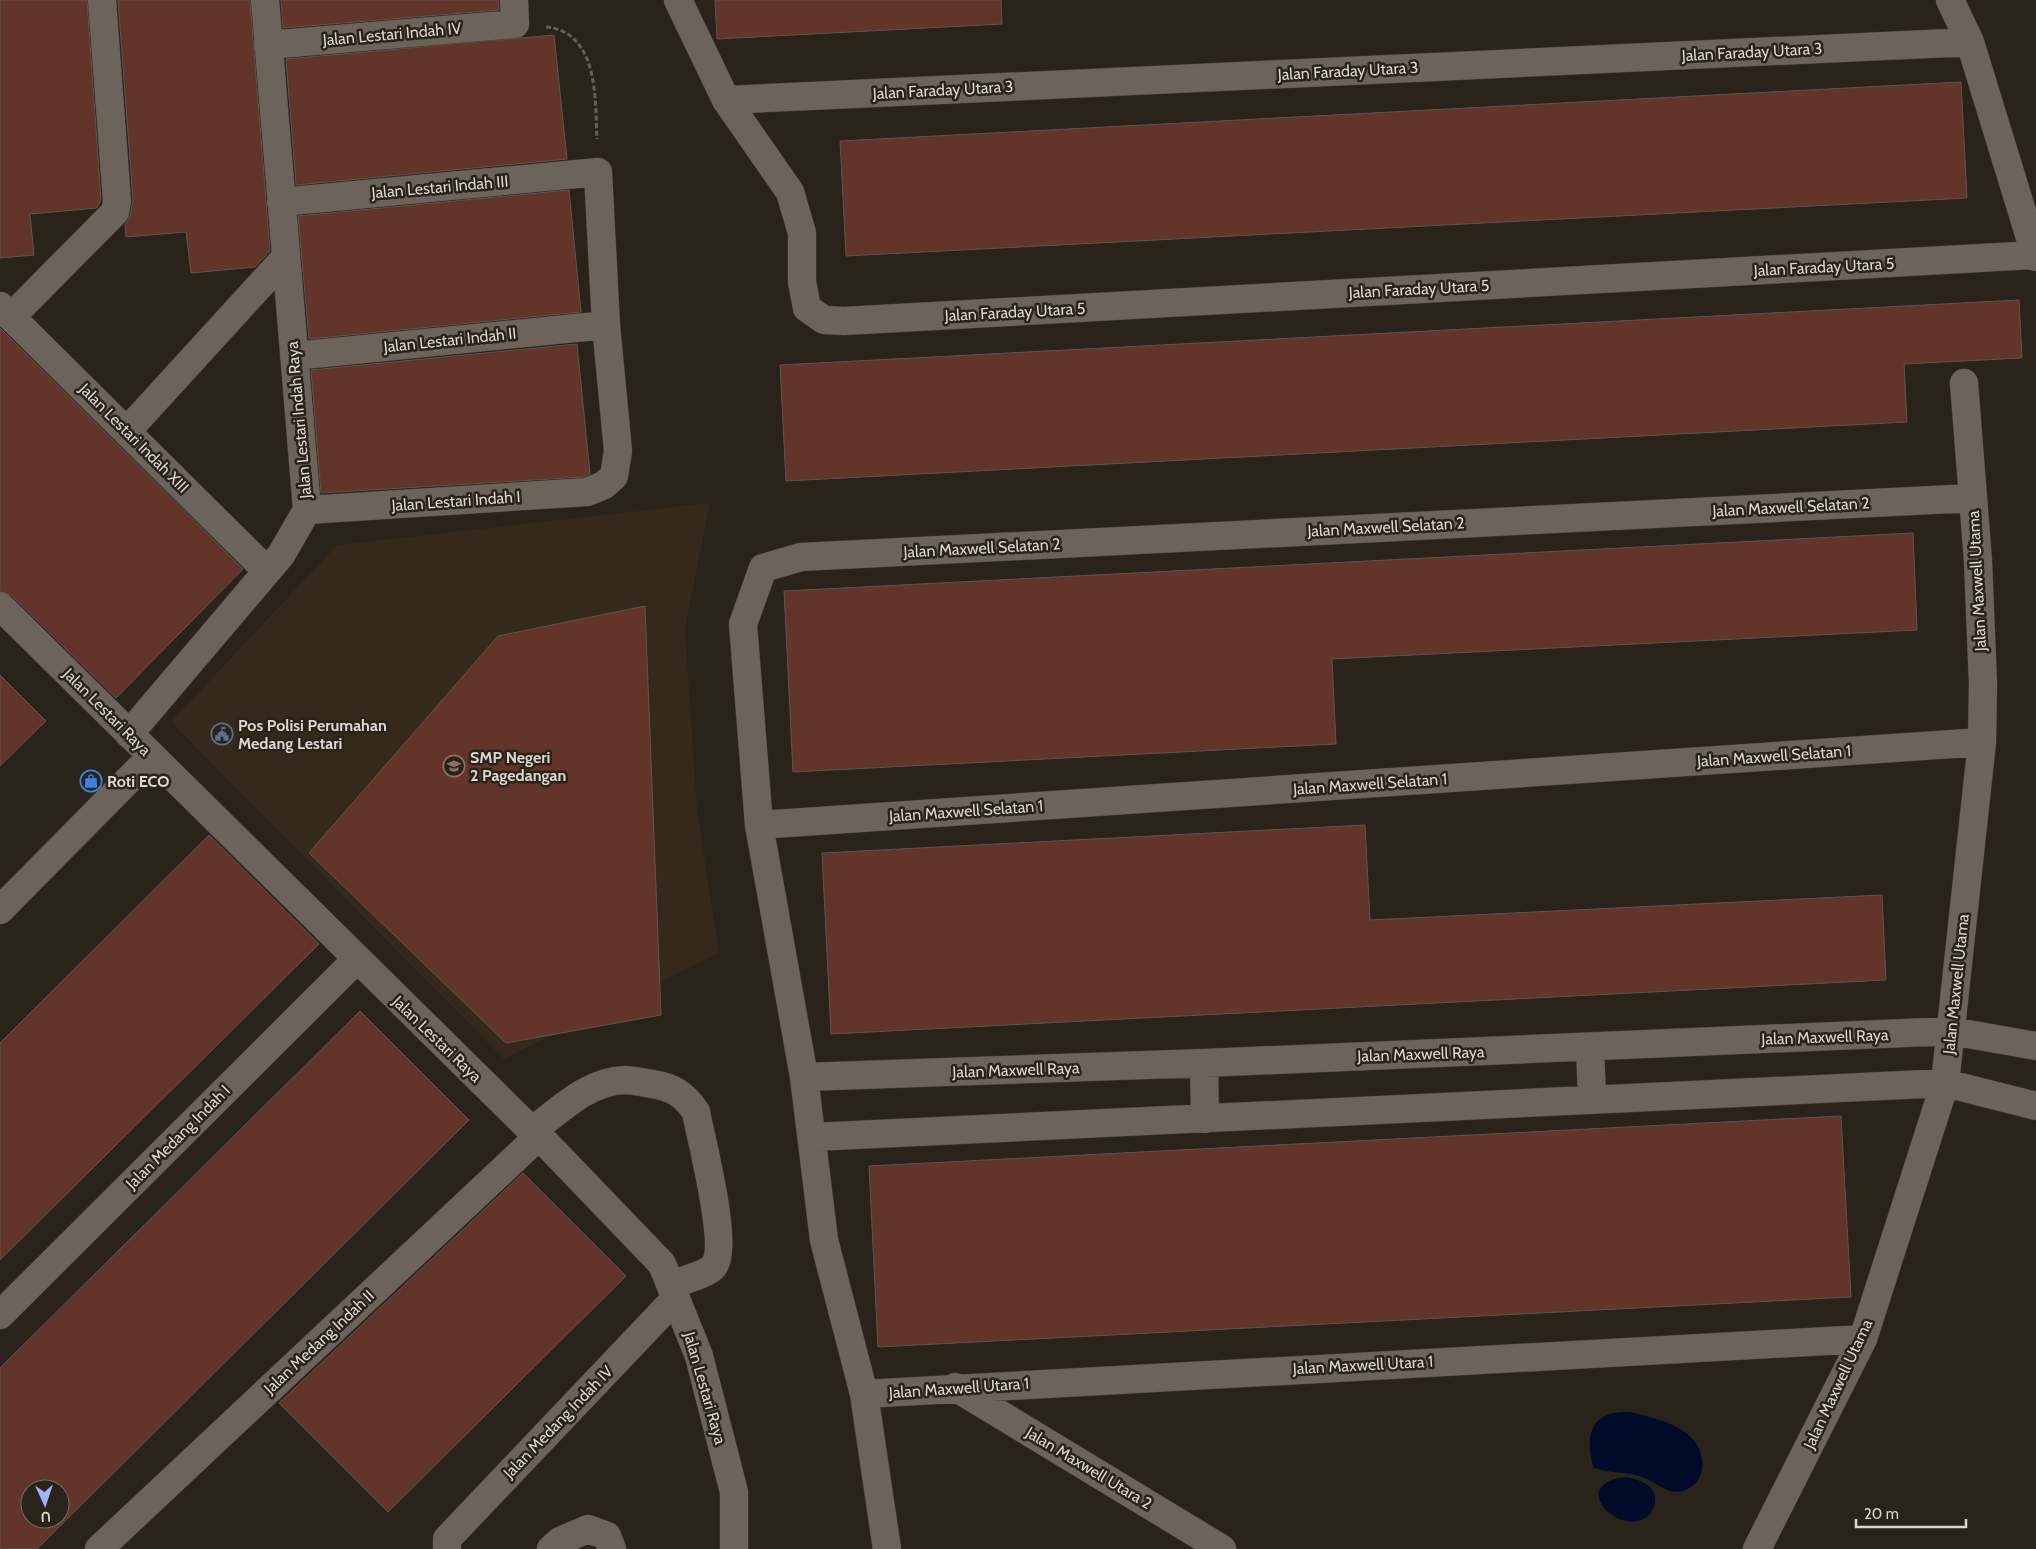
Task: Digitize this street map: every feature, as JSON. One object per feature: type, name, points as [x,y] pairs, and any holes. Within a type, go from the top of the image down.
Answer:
[{"type":"street","points":[[5,311],[115,212],[117,201],[102,0]]},
{"type":"street","name":"Jalan Lestari Indah Raya","points":[[129,734],[281,554],[306,510],[264,0]]},
{"type":"street","points":[[678,0],[726,100]]},
{"type":"street","points":[[1950,0],[1970,42],[2036,256]]},
{"type":"street","name":"Jalan Lestari Indah IV","points":[[268,45],[514,12]]},
{"type":"street","name":"Jalan Faraday Utara 3","points":[[726,100],[1970,42]]},
{"type":"street","name":"Jalan Faraday Utara 5","points":[[726,100],[790,192],[802,232],[802,282],[807,308],[824,320],[844,321],[2036,256]]},
{"type":"street","points":[[598,172],[606,325]]},
{"type":"street","name":"Jalan Lestari Indah III","points":[[281,202],[598,172]]},
{"type":"street","points":[[127,431],[286,257]]},
{"type":"street","name":"Jalan Lestari Indah XIII","points":[[5,311],[268,570]]},
{"type":"street","name":"Jalan Lestari Indah II","points":[[294,356],[606,325]]},
{"type":"street","name":"Jalan Lestari Indah I","points":[[306,510],[587,492],[604,485],[614,476],[618,451],[606,325]]},
{"type":"street","name":"Jalan Maxwell Utama","points":[[1756,1549],[1863,1338],[1946,1083],[1982,742],[1983,684],[1978,561],[1964,383]]},
{"type":"street","name":"Jalan Maxwell Selatan 2","points":[[759,825],[743,624],[763,568],[801,557],[1972,498]]},
{"type":"street","name":"Jalan Lestari Raya","points":[[0,606],[356,960],[536,1134],[662,1264],[699,1356],[734,1492],[734,1549]]},
{"type":"street","name":"Jalan Maxwell Selatan 1","points":[[759,825],[1982,742]]},
{"type":"street","points":[[0,910],[152,756]]},
{"type":"street","points":[[759,825],[804,1077],[824,1240],[864,1394],[887,1549]]},
{"type":"street","name":"Jalan Medang Indah I","points":[[0,1315],[356,960]]},
{"type":"street","name":"Jalan Maxwell Raya","points":[[804,1077],[1204,1063],[1951,1031],[2036,1046]]},
{"type":"street","points":[[1590,1046],[1592,1100]]},
{"type":"street","points":[[1204,1063],[1205,1119]]},
{"type":"street","name":"Jalan Medang Indah II","points":[[99,1549],[536,1134],[585,1091],[602,1084],[626,1080],[657,1084],[679,1092],[687,1098],[696,1112],[719,1227],[717,1262],[712,1269],[673,1292]]},
{"type":"street","points":[[812,1137],[1946,1083],[2036,1106]]},
{"type":"street","name":"Jalan Medang Indah IV","points":[[447,1549],[447,1539],[673,1292]]},
{"type":"street","name":"Jalan Maxwell Utara 1","points":[[864,1394],[955,1387],[1863,1338]]},
{"type":"street","name":"Jalan Maxwell Utara 2","points":[[955,1387],[1222,1549]]},
{"type":"street","points":[[552,1549],[560,1541],[588,1529],[607,1536],[612,1549]]},
{"type":"path","points":[[514,12],[556,28],[573,38],[586,54],[594,89],[598,172]]},
{"type":"shaded area","name":"SMP Negeri 2 Pagedangan","points":[[710,503],[685,628],[697,810],[719,953],[504,1059],[171,722],[337,545]]},
{"type":"water","points":[[1630,1412],[1667,1423],[1689,1436],[1697,1445],[1702,1456],[1702,1469],[1698,1480],[1687,1490],[1672,1491],[1639,1476],[1594,1468],[1590,1453],[1590,1436],[1596,1423],[1610,1414]]},
{"type":"water","points":[[1627,1477],[1647,1484],[1652,1490],[1655,1499],[1653,1508],[1648,1516],[1633,1522],[1621,1520],[1610,1514],[1602,1506],[1599,1497],[1601,1488],[1610,1481]]},
{"type":"building","points":[[0,0],[87,0],[101,200],[97,208],[30,214],[34,255],[0,258]]},
{"type":"building","points":[[118,0],[250,0],[270,251],[255,267],[191,273],[186,232],[126,237],[125,225],[130,215],[133,200]]},
{"type":"building","points":[[281,0],[498,0],[499,10],[283,28]]},
{"type":"building","points":[[715,0],[1001,0],[1002,24],[717,39]]},
{"type":"building","points":[[554,35],[567,159],[296,185],[286,59]]},
{"type":"building","points":[[1961,82],[1967,198],[846,256],[840,141]]},
{"type":"building","points":[[569,190],[581,312],[309,339],[298,216]]},
{"type":"building","points":[[2019,300],[2022,358],[1904,364],[1907,422],[786,481],[780,365]]},
{"type":"building","points":[[0,328],[243,569],[116,698],[11,595],[0,591]]},
{"type":"building","points":[[577,344],[590,474],[583,477],[321,493],[311,370]]},
{"type":"building","points":[[1913,533],[1917,630],[1332,659],[1336,744],[793,772],[784,591]]},
{"type":"building","points":[[645,606],[661,1015],[506,1043],[309,853],[498,636]]},
{"type":"building","points":[[0,675],[46,721],[0,766]]},
{"type":"building","points":[[1365,825],[1370,920],[1882,895],[1886,980],[831,1034],[822,853]]},
{"type":"building","points":[[209,835],[319,944],[0,1260],[0,1043]]},
{"type":"building","points":[[360,1011],[469,1120],[70,1516],[70,1479],[20,1479],[20,1529],[57,1529],[37,1549],[0,1549],[0,1368]]},
{"type":"building","points":[[1841,1116],[1851,1297],[878,1347],[869,1166]]},
{"type":"building","points":[[523,1173],[626,1276],[388,1512],[279,1403]]},
{"type":"place","name":"Pos Polisi Perumahan Medang Lestari","points":[[222,734]]},
{"type":"place","name":"SMP Negeri 2 Pagedangan","points":[[454,766]]},
{"type":"place","name":"Roti ECO","points":[[91,781]]}]
